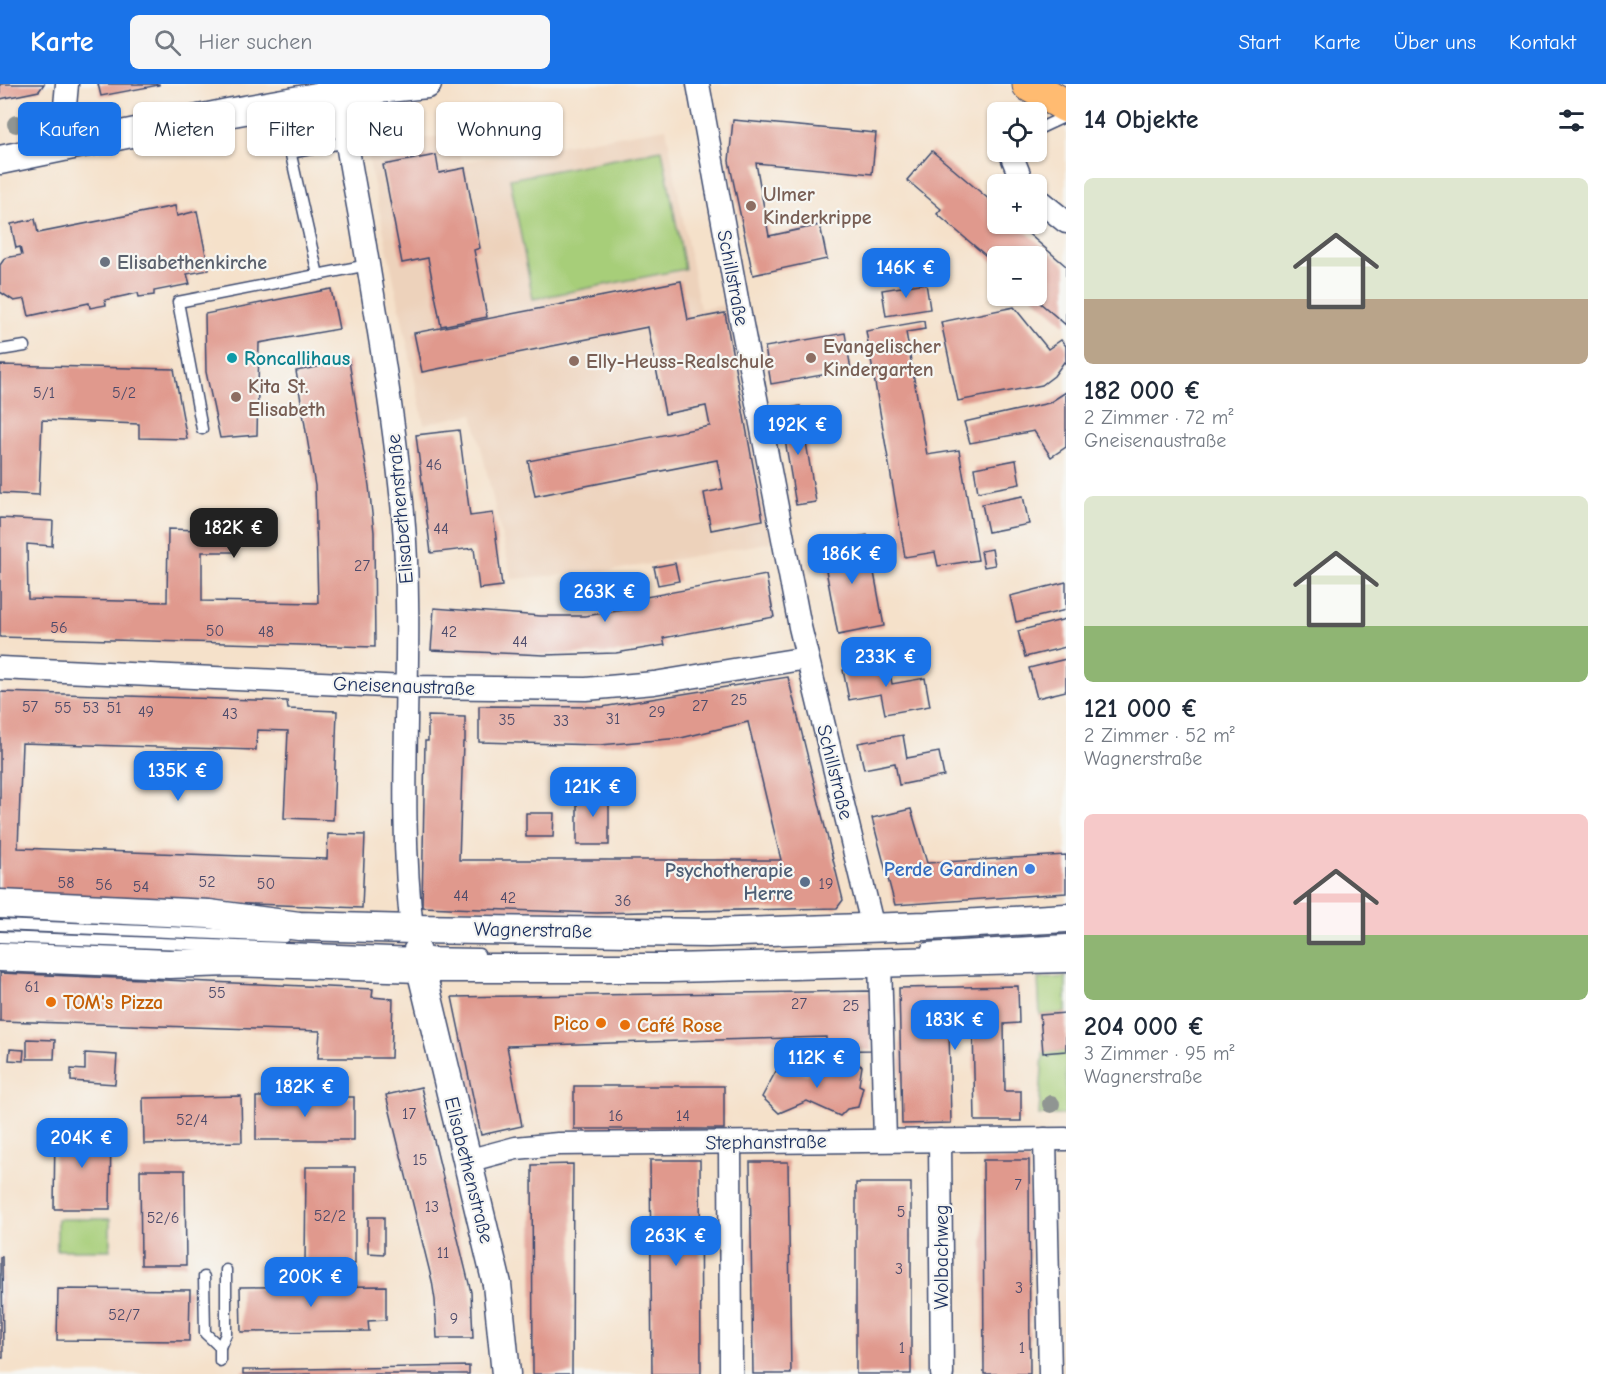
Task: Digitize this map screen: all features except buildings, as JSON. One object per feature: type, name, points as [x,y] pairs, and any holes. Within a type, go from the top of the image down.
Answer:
[{"type":"highway","points":[[1029,85],[1066,106]]},
{"type":"street","points":[[65,102],[67,84]]},
{"type":"street","points":[[121,135],[339,89],[427,84]]},
{"type":"street","name":"Schillstraße","points":[[698,84],[800,627],[873,928]]},
{"type":"street","name":"Elisabethenstraße","points":[[339,89],[347,142]]},
{"type":"street","points":[[0,160],[19,156]]},
{"type":"street","name":"Elisabethenstraße","points":[[349,156],[388,380],[403,514],[408,600],[406,880],[416,948],[496,1284],[506,1374]]},
{"type":"street","points":[[1047,207],[1066,222]]},
{"type":"street","name":"Gneisenaustraße","points":[[0,668],[406,687],[586,689],[654,683],[807,658]]},
{"type":"street","name":"Wagnerstraße","points":[[0,904],[209,914],[299,926],[416,948],[671,968],[1066,958]]},
{"type":"street","name":"Wagnerstraße","points":[[0,957],[170,964],[230,962],[416,948],[1066,918]]},
{"type":"street","points":[[880,962],[885,1140]]},
{"type":"street","points":[[1050,1374],[1056,1139]]},
{"type":"street","name":"Stephanstraße","points":[[467,1161],[516,1148],[558,1144],[1056,1139]]},
{"type":"street","name":"Wolbachweg","points":[[940,1140],[942,1374]]},
{"type":"street","points":[[730,1143],[730,1374]]},
{"type":"lane","points":[[1047,125],[1066,116]]},
{"type":"lane","points":[[335,144],[347,142]]},
{"type":"lane","points":[[291,156],[318,275]]},
{"type":"lane","points":[[202,429],[178,302],[368,265]]},
{"type":"lane","points":[[0,350],[26,346]]},
{"type":"lane","points":[[0,925],[416,948],[486,954]]},
{"type":"lane","points":[[903,938],[1066,929]]},
{"type":"lane","points":[[0,937],[416,948],[481,943]]},
{"type":"lane","points":[[916,948],[1066,939]]},
{"type":"lane","points":[[650,944],[809,941]]},
{"type":"lane","points":[[220,1361],[220,1347],[226,1334],[226,1270]]},
{"type":"lane","points":[[204,1277],[205,1333],[220,1347]]},
{"type":"shaded area","name":"Elly-Heuss-Realschule","points":[[666,128],[700,309],[727,305],[772,542],[616,570],[512,579],[473,414],[424,424],[368,156],[424,156],[424,139],[436,137],[436,156],[460,156],[462,162],[498,156],[563,156],[563,145]]},
{"type":"green space","points":[[662,150],[685,269],[533,299],[510,179]]},
{"type":"green space","points":[[1066,977],[1066,1013],[1040,1015],[1038,979]]},
{"type":"green space","points":[[1066,1051],[1066,1115],[1039,1115],[1043,1053]]},
{"type":"green space","points":[[57,1219],[110,1219],[110,1250],[57,1250]]},
{"type":"place","name":"Ulmer Kinderkrippe","points":[[751,206]]},
{"type":"place","name":"Elisabethenkirche","points":[[105,262]]},
{"type":"place","name":"Roncallihaus","points":[[232,358]]},
{"type":"place","name":"Evangelischer Kindergarten","points":[[811,358]]},
{"type":"place","name":"Elly-Heuss-Realschule","points":[[574,361]]},
{"type":"place","name":"Kita St. Elisabeth","points":[[236,397]]},
{"type":"place","name":"Perde Gardinen","points":[[1030,869]]},
{"type":"place","name":"Psychotherapie Herre","points":[[805,882]]},
{"type":"place","name":"TOM's Pizza","points":[[51,1002]]},
{"type":"place","name":"Pico","points":[[601,1023]]},
{"type":"place","name":"Café Rose","points":[[625,1025]]}]
